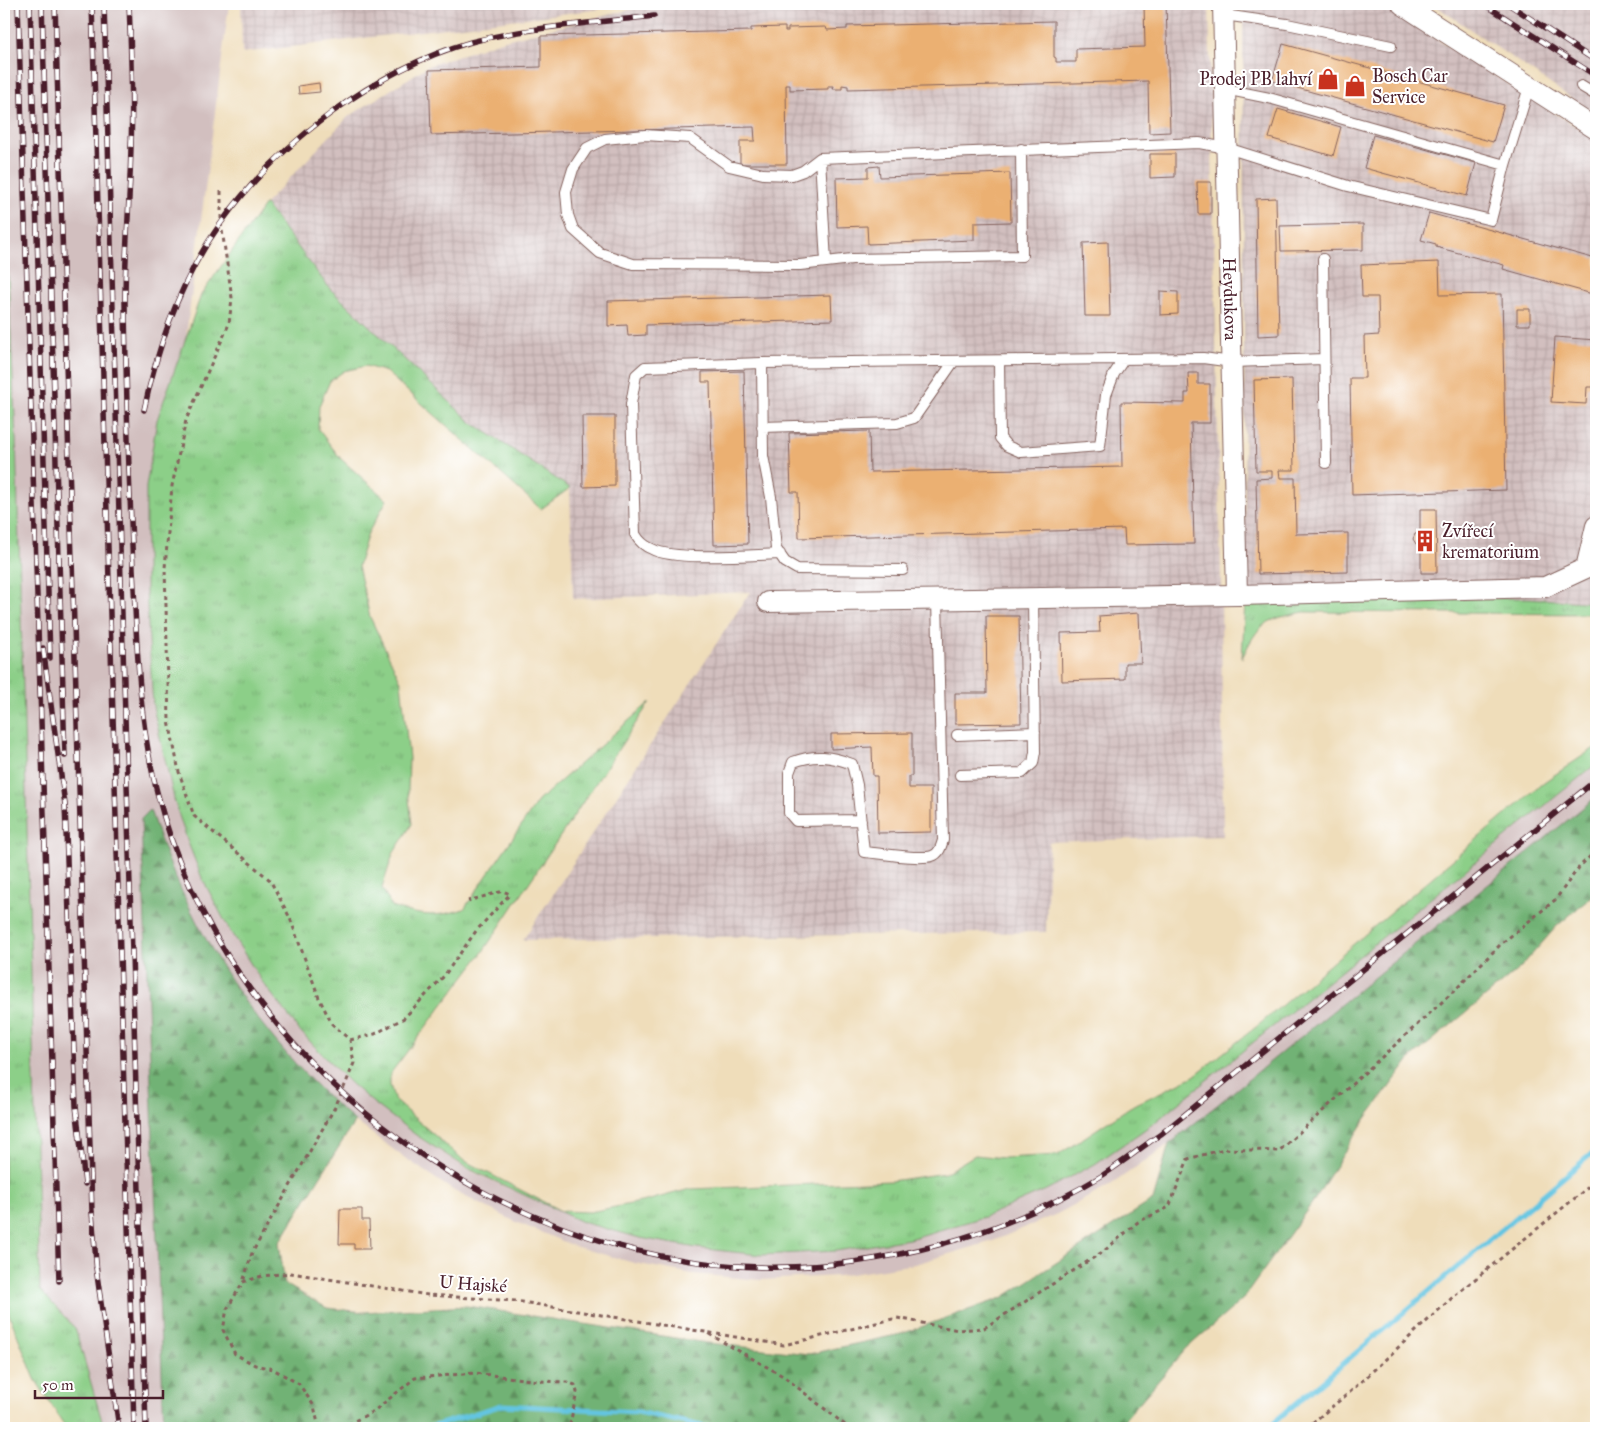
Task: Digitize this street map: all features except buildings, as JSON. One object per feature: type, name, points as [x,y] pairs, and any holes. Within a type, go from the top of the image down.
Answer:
[{"type":"street","points":[[1402,4],[1596,130]]},
{"type":"street","name":"Heydukova","points":[[1224,10],[1237,595]]},
{"type":"street","points":[[768,602],[1545,588],[1586,568],[1596,526]]},
{"type":"lane","points":[[1224,10],[1391,46]]},
{"type":"lane","points":[[1581,86],[1596,96]]},
{"type":"lane","points":[[1021,150],[1022,256],[852,259],[800,265],[633,264],[600,253],[573,229],[568,215],[566,192],[573,169],[587,148],[605,139],[645,135],[690,138],[729,166],[763,174],[792,175],[803,171],[820,158],[1021,150],[1199,143],[1227,148],[1348,186],[1491,220],[1505,165],[1529,87]]},
{"type":"lane","points":[[1225,89],[1269,98],[1505,165]]},
{"type":"lane","points":[[820,158],[826,262]]},
{"type":"lane","points":[[1323,259],[1326,462]]},
{"type":"lane","points":[[780,554],[674,556],[653,550],[640,542],[635,534],[631,404],[636,375],[645,368],[762,363],[1203,358],[1232,362],[1324,359]]},
{"type":"lane","points":[[999,361],[1000,438],[1007,446],[1021,452],[1100,446],[1106,395],[1114,374],[1124,359]]},
{"type":"lane","points":[[762,427],[898,422],[914,418],[954,361]]},
{"type":"lane","points":[[762,363],[763,456],[771,496],[776,549],[785,562],[797,569],[904,570]]},
{"type":"lane","points":[[960,775],[1022,773],[1033,763],[1033,598]]},
{"type":"lane","points":[[860,820],[796,821],[789,813],[789,773],[794,762],[807,757],[834,757],[852,764],[857,785],[864,852],[919,857],[934,856],[941,848],[943,840],[937,600]]},
{"type":"lane","points":[[957,735],[1034,732]]},
{"type":"path","points":[[221,191],[221,223],[232,298],[229,324],[186,420],[172,486],[165,568],[169,721],[179,772],[194,816],[270,880],[290,918],[319,998],[332,1024],[350,1040],[354,1063],[346,1083],[335,1107],[252,1253],[243,1282],[227,1309],[223,1330],[235,1354],[255,1365],[273,1369],[299,1384],[314,1406],[319,1428]]},
{"type":"path","name":"U Hajské","points":[[243,1282],[262,1276],[292,1273],[428,1295],[516,1301],[784,1345],[897,1318],[958,1330],[984,1328],[1104,1251],[1138,1222],[1169,1207],[1188,1159],[1224,1149],[1279,1150],[1454,991],[1501,944],[1555,900],[1580,866],[1596,851]]},
{"type":"path","points":[[350,1040],[375,1034],[404,1018],[444,976],[476,930],[510,894],[504,891],[468,901]]},
{"type":"path","points":[[1306,1428],[1350,1392],[1453,1297],[1596,1181]]},
{"type":"path","points":[[707,1332],[783,1376],[849,1428]]},
{"type":"path","points":[[341,1428],[374,1411],[415,1378],[475,1373],[538,1381],[567,1382],[575,1385],[577,1392],[570,1424],[572,1428]]},
{"type":"shaded area","points":[[4,4],[229,4],[186,337],[157,420],[153,707],[175,803],[187,840],[202,878],[230,931],[299,1030],[350,1083],[416,1135],[467,1169],[582,1222],[640,1238],[697,1248],[761,1255],[836,1251],[909,1239],[984,1217],[1046,1190],[1095,1164],[1154,1123],[1596,764],[1596,797],[1169,1144],[1109,1186],[1057,1214],[993,1241],[915,1264],[838,1276],[760,1280],[693,1274],[634,1263],[574,1246],[516,1222],[454,1191],[355,1121],[333,1102],[279,1047],[240,995],[208,944],[179,889],[150,811],[141,819],[164,1428],[104,1428],[75,1328],[40,1290],[16,438],[4,191]]},
{"type":"shaded area","points":[[241,4],[601,4],[601,9],[242,53]]},
{"type":"shaded area","points":[[653,4],[1209,4],[1221,582],[1223,836],[1049,842],[1046,932],[523,940],[750,592],[573,599],[570,488],[471,422],[330,289],[265,204],[348,117],[428,66],[501,41]]},
{"type":"shaded area","points":[[1243,4],[1381,4],[1596,139],[1596,603],[1528,598],[1245,601]]},
{"type":"shaded area","points":[[1433,4],[1596,4],[1596,115]]},
{"type":"green space","points":[[4,191],[16,438],[40,1290],[75,1328],[104,1428],[66,1428],[35,1379],[4,1302]]},
{"type":"green space","points":[[265,204],[330,289],[471,422],[570,488],[541,509],[386,372],[366,366],[344,371],[330,381],[319,406],[318,429],[341,459],[387,500],[368,533],[358,566],[370,617],[401,682],[409,758],[408,791],[412,824],[393,854],[382,888],[392,907],[428,915],[445,914],[464,909],[538,801],[650,702],[482,953],[390,1074],[390,1085],[395,1101],[463,1160],[561,1211],[590,1212],[646,1201],[690,1189],[891,1181],[945,1173],[975,1155],[1004,1158],[1058,1155],[1130,1107],[1194,1076],[1261,1023],[1544,782],[1596,747],[1596,764],[1154,1123],[1095,1164],[1046,1190],[984,1217],[909,1239],[836,1251],[761,1255],[697,1248],[640,1238],[582,1222],[467,1168],[416,1135],[350,1083],[299,1030],[261,980],[230,931],[202,878],[175,803],[153,707],[146,591],[146,487],[157,420],[201,295]]},
{"type":"green space","points":[[1528,598],[1596,603],[1596,614],[1304,612],[1280,617],[1265,624],[1254,636],[1242,658],[1245,601]]},
{"type":"green space","points":[[1596,797],[1596,893],[1557,926],[1520,968],[1411,1058],[1364,1121],[1315,1199],[1243,1299],[1187,1348],[1117,1428],[164,1428],[141,819],[150,810],[166,855],[185,898],[231,980],[287,1055],[355,1121],[279,1243],[285,1284],[327,1308],[364,1312],[467,1306],[708,1343],[809,1354],[901,1334],[1002,1298],[1153,1200],[1169,1144]]},
{"type":"waterway","points":[[1267,1428],[1596,1150]]},
{"type":"waterway","points":[[428,1428],[502,1405],[638,1412],[710,1428]]},
{"type":"railway","points":[[18,4],[59,1281]]},
{"type":"railway","points":[[30,4],[50,658]]},
{"type":"railway","points":[[42,4],[65,756]]},
{"type":"railway","points":[[55,4],[92,1212],[97,1274]]},
{"type":"railway","points":[[92,4],[134,1428]]},
{"type":"railway","points":[[104,4],[146,1428]]},
{"type":"railway","points":[[129,4],[132,111],[125,301],[129,468],[139,680],[146,737],[157,792],[191,888],[241,977],[306,1056],[382,1126],[467,1183],[560,1227],[659,1255],[760,1267],[849,1262],[894,1255],[938,1245],[981,1232],[1024,1216],[1064,1197],[1103,1175],[1161,1134],[1596,780]]},
{"type":"railway","points":[[1484,4],[1596,76]]},
{"type":"railway","points":[[1508,4],[1596,61]]},
{"type":"railway","points":[[144,410],[156,361],[173,313],[194,266],[207,244],[244,193],[300,138],[332,113],[365,90],[400,70],[435,54],[471,42],[538,29],[654,16]]},
{"type":"railway","points":[[43,648],[65,804],[76,1106],[85,1184]]},
{"type":"railway","points":[[96,1268],[119,1428]]},
{"type":"place","name":"Prodej PB lahví","points":[[1328,79]]},
{"type":"place","name":"Bosch Car Service","points":[[1355,86]]},
{"type":"place","name":"Zvířecí krematorium","points":[[1425,541]]}]
